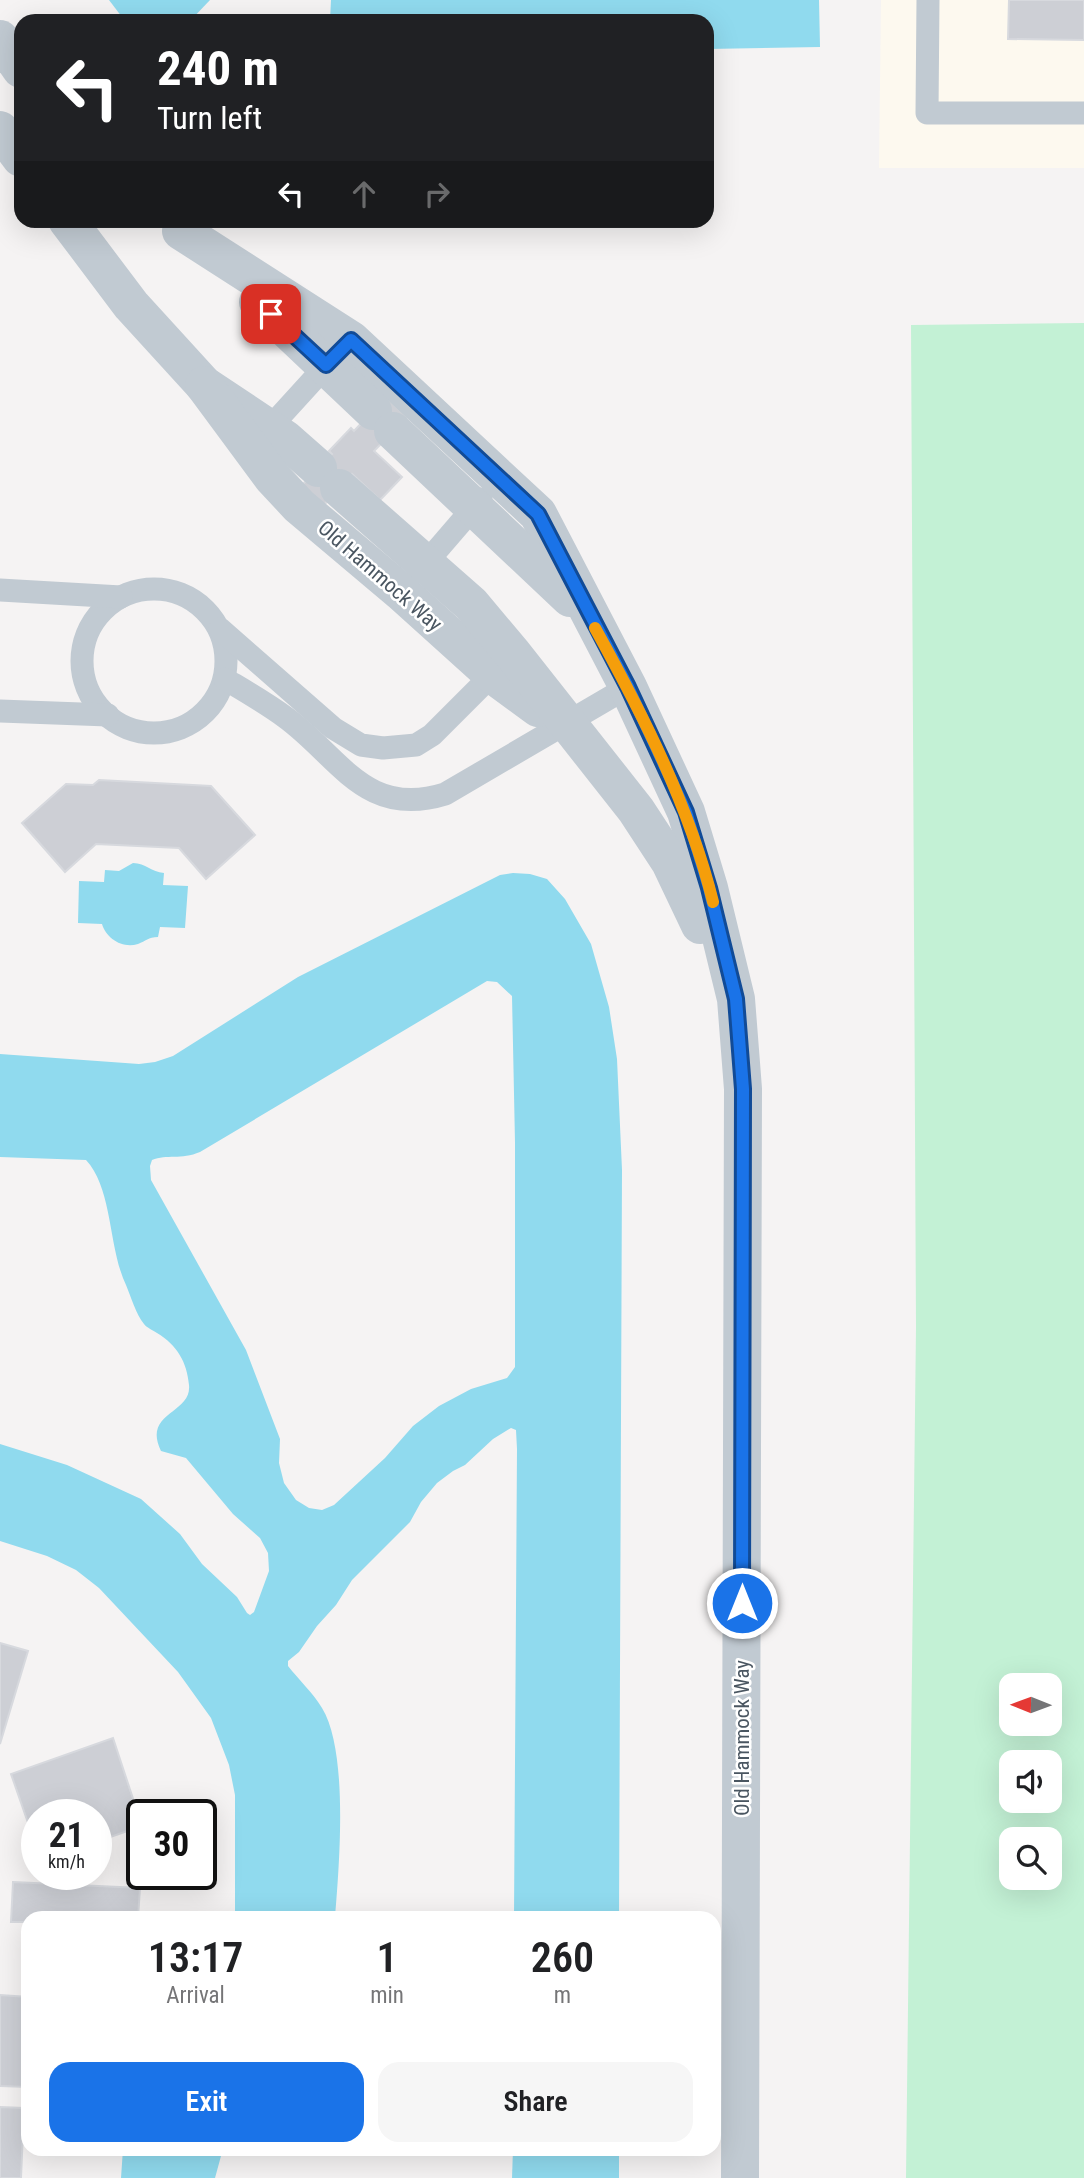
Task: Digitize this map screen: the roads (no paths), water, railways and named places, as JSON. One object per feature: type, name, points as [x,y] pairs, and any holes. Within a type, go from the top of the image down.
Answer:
[{"type":"street","points":[[0,39],[14,59]]},
{"type":"street","points":[[0,130],[14,149]]},
{"type":"street","name":"Old Hammock Way","points":[[73,228],[131,305],[204,385],[260,439],[272,477],[299,506],[401,592],[503,665],[571,730],[636,810],[670,862],[711,948],[732,1022],[743,1089]]},
{"type":"street","name":"Old Hammock Way","points":[[177,228],[500,478],[538,514],[588,615],[628,687],[686,812],[709,888],[736,999],[743,1089],[740,2178]]},
{"type":"street","name":"Old Hammock Way","points":[[339,353],[383,421],[588,615]]},
{"type":"street","name":"Old Hammock Way","points":[[260,439],[285,439],[471,604],[503,665]]},
{"type":"lane","points":[[929,0],[927,113],[1084,113]]},
{"type":"lane","points":[[260,439],[339,353]]},
{"type":"lane","points":[[401,592],[500,478]]},
{"type":"lane","points":[[0,590],[121,597],[155,588],[187,596],[212,616],[226,646],[225,678],[211,707],[185,727],[153,734],[121,726],[97,705],[83,676],[83,643],[98,614],[121,597]]},
{"type":"lane","points":[[216,626],[333,728],[361,745],[383,748],[416,745],[432,735],[503,665]]},
{"type":"lane","points":[[225,678],[285,717],[354,781],[391,797],[431,799],[571,730],[628,687]]},
{"type":"lane","points":[[0,710],[108,715]]},
{"type":"water","points":[[109,0],[210,0],[197,14],[120,14]]},
{"type":"water","points":[[331,0],[819,0],[820,47],[714,49],[714,14],[330,14]]},
{"type":"water","points":[[133,863],[164,873],[163,885],[188,886],[185,928],[160,927],[158,937],[126,945],[111,938],[102,924],[78,923],[79,881],[104,882],[105,870],[119,871]]},
{"type":"water","points":[[513,873],[547,879],[565,899],[591,944],[609,1007],[617,1059],[622,1170],[619,1911],[514,1911],[516,1430],[511,1428],[493,1439],[465,1465],[437,1483],[421,1502],[410,1522],[352,1580],[299,1652],[288,1661],[288,1666],[322,1708],[336,1752],[340,1810],[335,1911],[235,1911],[235,1795],[229,1765],[211,1718],[178,1672],[99,1588],[76,1570],[47,1556],[0,1541],[0,1444],[67,1465],[141,1499],[180,1534],[202,1564],[237,1597],[247,1613],[250,1615],[254,1612],[269,1571],[268,1553],[260,1538],[233,1514],[186,1458],[161,1451],[157,1438],[158,1428],[188,1395],[188,1377],[175,1349],[145,1325],[136,1310],[120,1270],[106,1202],[95,1172],[86,1160],[0,1157],[0,1054],[139,1064],[155,1062],[173,1056],[298,977],[500,875]],"holes":[[[487,981],[497,982],[512,996],[515,1367],[507,1378],[471,1389],[439,1406],[413,1426],[385,1458],[334,1505],[322,1510],[309,1508],[296,1500],[284,1483],[279,1463],[280,1439],[246,1350],[151,1180],[152,1160],[200,1152]]]},
{"type":"water","points":[[123,2156],[221,2156],[215,2178],[121,2178]]},
{"type":"water","points":[[513,2156],[619,2156],[619,2178],[512,2178]]}]
